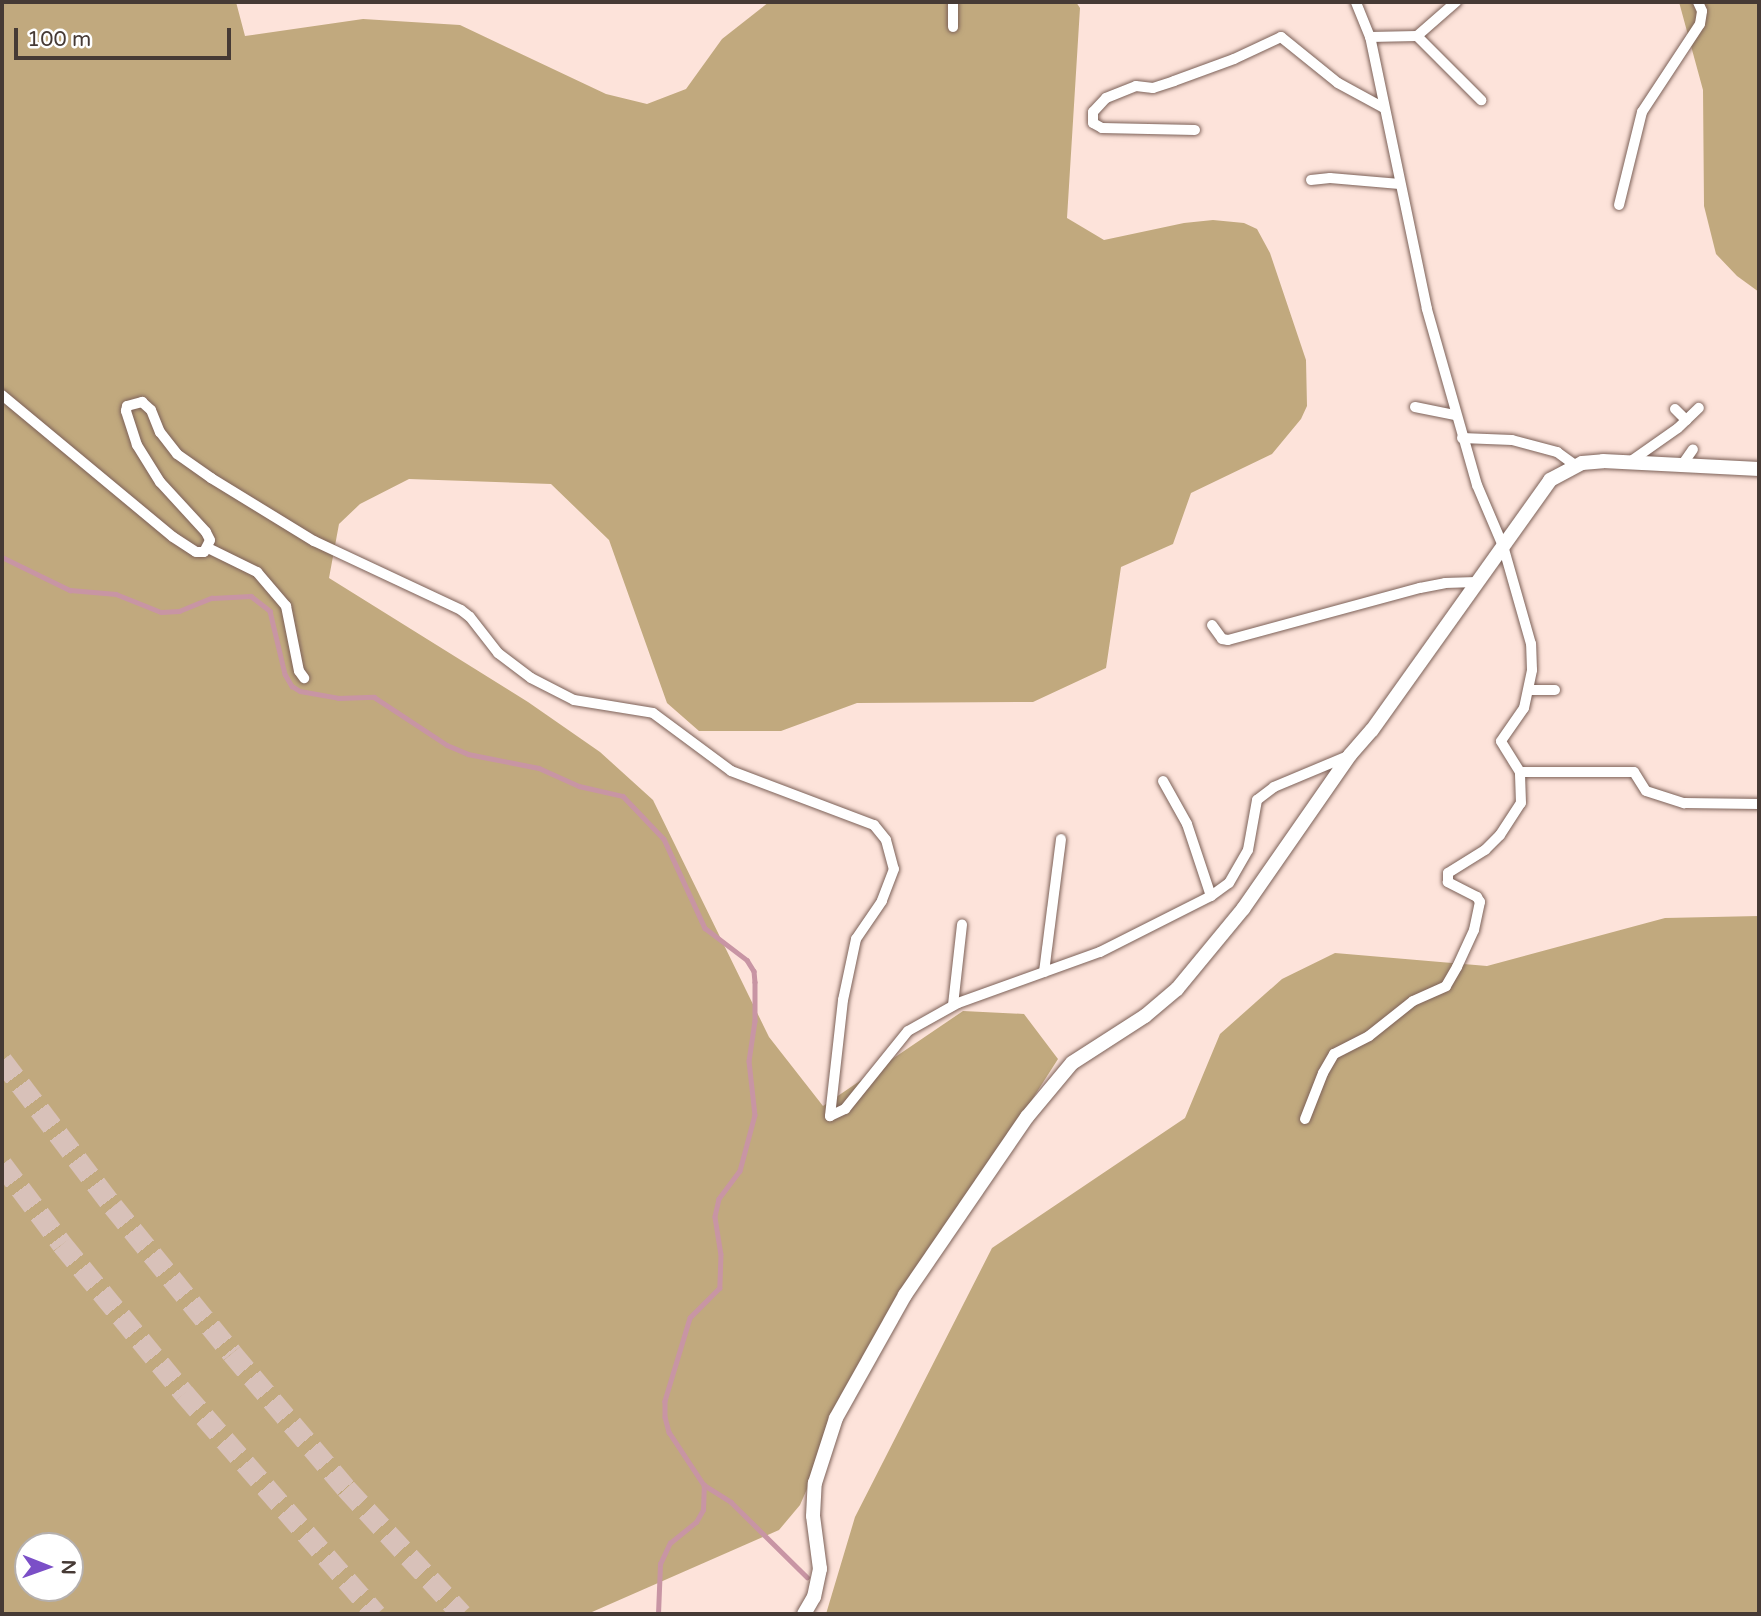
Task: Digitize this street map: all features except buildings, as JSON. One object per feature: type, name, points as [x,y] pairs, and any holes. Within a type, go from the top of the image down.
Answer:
[{"type":"street","points":[[953,2],[953,27]]},
{"type":"street","points":[[1305,1119],[1323,1073],[1334,1054],[1369,1036],[1413,1001],[1446,986],[1457,968],[1474,930],[1480,902],[1477,897],[1448,882],[1448,873],[1485,850],[1510,821],[1521,803],[1520,772],[1501,741],[1524,708],[1530,690],[1531,644],[1503,546],[1477,485],[1455,415],[1412,251],[1370,37],[1356,2]]},
{"type":"street","points":[[1370,37],[1417,36],[1455,2]]},
{"type":"street","points":[[1619,205],[1642,112],[1700,24],[1702,11],[1699,2]]},
{"type":"street","points":[[1417,36],[1481,100]]},
{"type":"street","points":[[1195,130],[1102,128],[1093,123],[1093,112],[1106,99],[1136,86],[1153,88],[1174,81],[1234,59],[1281,37],[1338,83],[1384,108]]},
{"type":"street","points":[[1311,180],[1330,178],[1400,184]]},
{"type":"street","points":[[2,395],[173,537],[196,552],[204,552],[208,548]]},
{"type":"street","points":[[208,548],[206,532],[146,463],[127,417],[127,406],[142,402],[147,405],[160,432],[177,454],[314,541],[461,610],[470,617],[498,653],[531,678],[574,700],[653,713],[731,771],[874,825],[886,839],[894,869],[882,901],[856,939],[843,1000],[830,1116],[845,1109],[908,1031],[953,1005],[1100,951],[1211,896],[1229,883],[1248,850],[1257,800],[1274,787],[1350,755]]},
{"type":"street","points":[[1415,407],[1455,415]]},
{"type":"street","points":[[1631,461],[1699,408]]},
{"type":"street","points":[[1675,410],[1686,420]]},
{"type":"street","points":[[1462,438],[1512,439],[1557,452],[1576,466]]},
{"type":"street","points":[[1682,466],[1693,449]]},
{"type":"street","points":[[804,1614],[814,1597],[820,1569],[813,1516],[819,1470],[836,1418],[905,1295],[1035,1108],[1072,1063],[1146,1017],[1177,989],[1242,909],[1550,480],[1576,466],[1603,461],[1759,469]]},
{"type":"street","points":[[208,548],[257,572],[286,606],[299,671],[304,678]]},
{"type":"street","points":[[1212,625],[1222,639],[1228,640],[1420,588],[1445,583],[1476,582]]},
{"type":"street","points":[[1530,690],[1555,690]]},
{"type":"street","points":[[1520,772],[1634,772],[1646,791],[1684,803],[1759,804]]},
{"type":"street","points":[[1163,781],[1187,824],[1211,896]]},
{"type":"street","points":[[1044,972],[1061,839]]},
{"type":"street","points":[[953,1005],[962,925]]},
{"type":"shaded area","points":[[2,2],[236,2],[245,36],[363,19],[460,25],[606,94],[647,104],[686,89],[722,39],[769,2],[1076,2],[1080,8],[1067,218],[1104,240],[1184,223],[1213,220],[1244,223],[1257,229],[1270,253],[1306,360],[1307,406],[1301,419],[1272,454],[1191,493],[1173,544],[1121,567],[1106,668],[1033,702],[857,703],[781,731],[699,731],[667,703],[609,540],[551,484],[409,479],[360,504],[339,524],[329,578],[528,702],[600,752],[653,800],[769,1037],[823,1106],[963,1011],[1024,1014],[1058,1059],[859,1370],[800,1505],[779,1530],[592,1612],[2,1614]]},
{"type":"shaded area","points":[[1679,2],[1759,2],[1759,292],[1737,276],[1716,254],[1704,206],[1703,90]]},
{"type":"shaded area","points":[[1759,916],[1759,1614],[826,1614],[855,1517],[992,1248],[1185,1118],[1220,1034],[1282,979],[1335,953],[1487,966],[1665,918]]},
{"type":"waterway","points":[[2,557],[70,590],[116,594],[161,612],[179,611],[212,598],[251,596],[270,611],[285,674],[292,686],[300,691],[338,698],[374,697],[447,745],[468,754],[539,768],[579,786],[623,796],[664,839],[705,928],[747,960],[754,971],[755,982],[755,1021],[749,1061],[755,1115],[740,1171],[719,1199],[715,1217],[721,1254],[720,1288],[690,1318],[665,1401],[665,1417],[669,1432],[704,1485],[731,1502],[807,1577]]},
{"type":"waterway","points":[[658,1614],[660,1564],[670,1543],[696,1522],[703,1510],[704,1485]]},
{"type":"tunnel","points":[[2,1060],[113,1206],[232,1353],[346,1488],[462,1614]]},
{"type":"tunnel","points":[[2,1164],[62,1244],[184,1393],[376,1614]]}]
